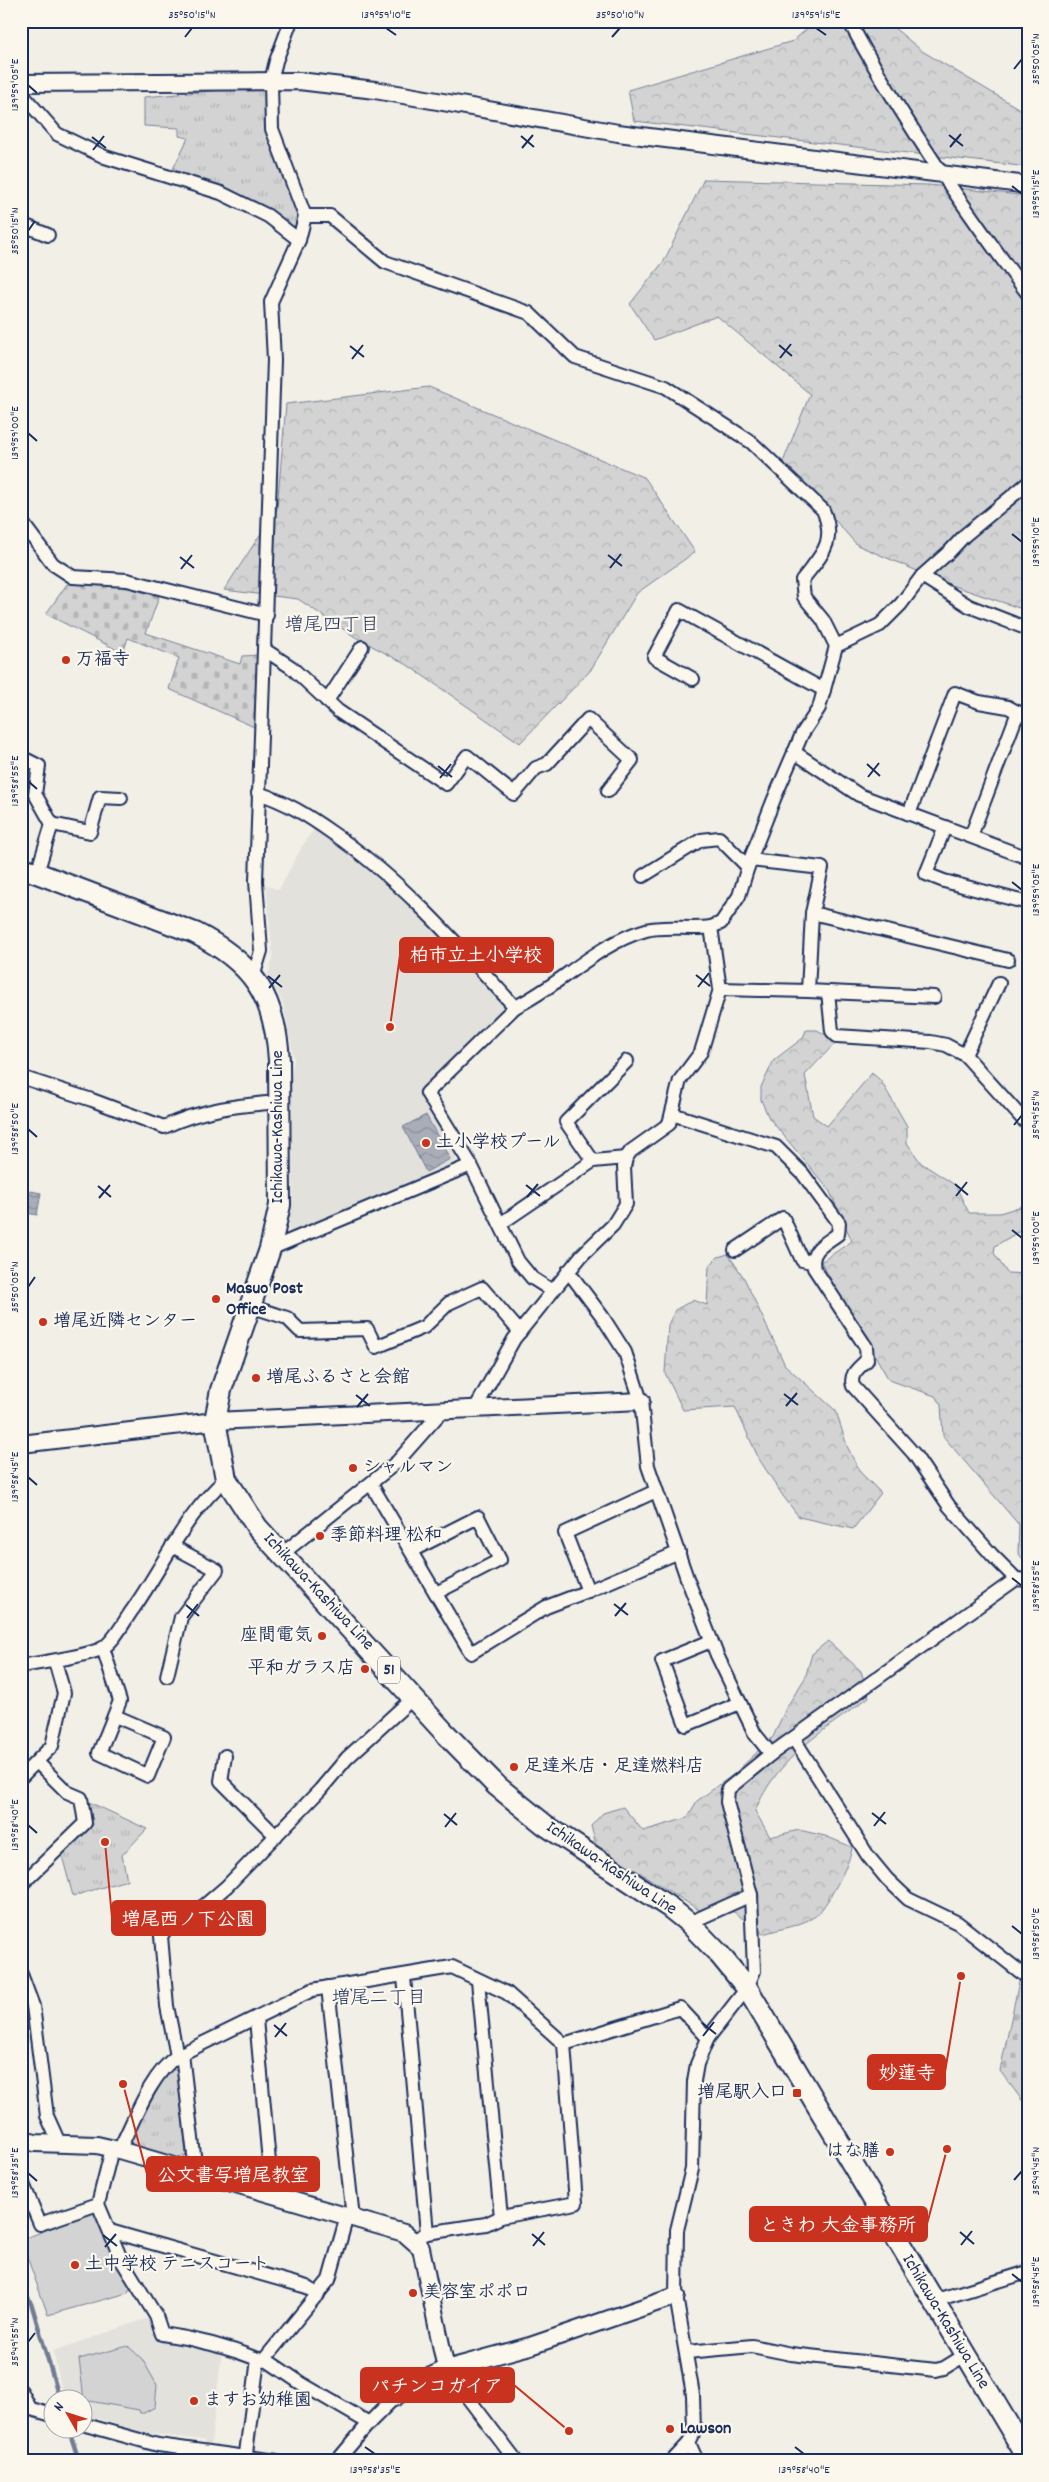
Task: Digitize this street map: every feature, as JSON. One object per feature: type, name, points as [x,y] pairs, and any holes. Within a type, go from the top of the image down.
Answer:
[{"type":"main road","name":"Ichikawa-Kashiwa Line","points":[[29,870],[195,933],[222,946],[240,960],[253,976],[264,994],[272,1014],[278,1038],[280,1205],[270,1248],[221,1390],[215,1421],[226,1479],[257,1527],[472,1762],[525,1809],[669,1907],[720,1954],[747,1988],[1028,2458]]},
{"type":"street","points":[[253,976],[261,951],[256,881],[258,793],[267,615],[274,360],[272,302],[299,240],[304,216],[272,128],[271,81],[276,61],[291,21]]},
{"type":"street","points":[[849,21],[883,82],[992,247],[1028,294]]},
{"type":"street","points":[[21,83],[299,81],[375,90],[618,133],[1028,185]]},
{"type":"street","points":[[21,93],[57,134],[105,157],[221,193],[268,216],[299,240]]},
{"type":"street","points":[[304,216],[330,216],[385,262],[528,313],[575,357],[666,387],[751,442],[823,510],[828,521],[830,538],[825,550],[802,580],[804,597],[823,620],[836,646],[819,708],[794,752],[733,908],[721,923],[711,927],[695,930],[648,929],[610,944],[533,998],[515,1007],[427,1093],[471,1165],[518,1261],[532,1278],[551,1290]]},
{"type":"street","points":[[21,224],[48,234]]},
{"type":"street","points":[[836,646],[880,625],[901,604],[922,576],[950,552],[964,535],[1028,483]]},
{"type":"street","points":[[21,521],[53,564],[73,577],[128,580],[267,615]]},
{"type":"street","points":[[922,576],[969,606],[1028,629]]},
{"type":"street","points":[[693,679],[654,656],[679,610],[824,690]]},
{"type":"street","points":[[327,701],[362,648]]},
{"type":"street","points":[[265,650],[291,667],[338,711],[446,784],[468,756],[514,794],[536,768],[547,764],[588,719],[632,760],[608,791]]},
{"type":"street","points":[[909,814],[955,694],[978,702],[1008,707],[1023,715],[971,836]]},
{"type":"street","points":[[794,752],[859,795],[1028,858]]},
{"type":"street","points":[[21,757],[39,766],[35,794],[52,824],[90,832],[100,797],[121,798]]},
{"type":"street","points":[[258,793],[296,808],[369,860],[429,913],[515,1007]]},
{"type":"street","points":[[29,870],[52,824]]},
{"type":"street","points":[[946,827],[926,874],[944,881],[1028,903]]},
{"type":"street","points":[[643,876],[701,840],[719,838],[749,863],[822,868],[812,913],[808,991]]},
{"type":"street","points":[[812,913],[1008,960]]},
{"type":"street","points":[[475,1409],[491,1378],[520,1332],[551,1290],[613,1225],[626,1204],[624,1167],[626,1158],[631,1151],[669,1124],[680,1080],[701,1052],[720,989],[711,927]]},
{"type":"street","points":[[965,1055],[999,983]]},
{"type":"street","points":[[720,989],[934,997]]},
{"type":"street","points":[[828,992],[832,1030],[837,1036],[931,1042],[946,1045],[965,1055],[1028,1124]]},
{"type":"street","points":[[593,1161],[566,1122],[627,1061]]},
{"type":"street","points":[[21,1077],[92,1100],[164,1127],[208,1110],[280,1102]]},
{"type":"street","points":[[672,1114],[776,1147],[792,1161],[839,1223],[838,1234],[815,1251],[812,1262]]},
{"type":"street","points":[[500,1224],[593,1161],[626,1158]]},
{"type":"street","points":[[270,1248],[471,1165]]},
{"type":"street","points":[[672,2461],[689,2443],[694,2432],[693,2395],[676,2296],[677,2230],[692,2169],[694,2080],[697,2064],[708,2038],[747,1988],[754,1971],[752,1895],[727,1802],[728,1789],[771,1754],[1022,1579],[992,1555],[949,1506],[914,1454],[853,1386],[852,1374],[867,1360],[866,1348],[812,1262],[802,1260],[784,1218],[735,1250]]},
{"type":"street","points":[[568,1271],[602,1316],[624,1352],[642,1401],[648,1466],[656,1492],[711,1641],[755,1734],[771,1754]]},
{"type":"street","points":[[250,1306],[287,1318],[300,1331],[367,1329],[376,1346],[424,1327],[448,1303],[482,1288],[520,1332]]},
{"type":"street","points":[[21,1444],[215,1421],[642,1401]]},
{"type":"street","points":[[282,1554],[397,1462],[442,1411]]},
{"type":"street","points":[[21,1666],[55,1661],[103,1648],[120,1629],[172,1546],[209,1493],[226,1479]]},
{"type":"street","points":[[371,1484],[471,1653],[546,1607],[678,1552]]},
{"type":"street","points":[[588,1591],[565,1533],[656,1492]]},
{"type":"street","points":[[411,1551],[478,1517],[500,1560],[436,1593]]},
{"type":"street","points":[[167,1676],[180,1617],[217,1570],[172,1546]]},
{"type":"street","points":[[711,1641],[662,1661],[686,1725],[740,1703]]},
{"type":"street","points":[[103,1648],[120,1701],[100,1753],[148,1776],[164,1737],[115,1716]]},
{"type":"street","points":[[21,1777],[52,1746],[64,1693],[55,1661]]},
{"type":"street","points":[[196,2172],[180,2055],[167,2006],[162,1936],[167,1928],[205,1905],[227,1886],[276,1836],[347,1758],[414,1697]]},
{"type":"street","points":[[794,1739],[868,1856],[887,1879],[908,1899],[958,1923],[1028,1978]]},
{"type":"street","points":[[225,1756],[221,1781],[276,1836]]},
{"type":"street","points":[[21,1885],[85,1823],[81,1798],[67,1792],[37,1762]]},
{"type":"street","points":[[688,1923],[752,1895]]},
{"type":"street","points":[[21,2139],[35,2143],[60,2145],[97,2145],[115,2150],[196,2172],[404,2233],[421,2236],[486,2224],[501,2217],[576,2203],[564,2044],[507,1994],[452,1968],[312,1990],[180,2055],[167,2064],[156,2078],[115,2150],[98,2204],[121,2259],[156,2316],[162,2334],[197,2339],[230,2347],[262,2359],[369,2423]]},
{"type":"street","points":[[21,1974],[33,2006],[47,2116],[60,2145]]},
{"type":"street","points":[[404,1976],[422,2248],[446,2369],[516,2461]]},
{"type":"street","points":[[478,1981],[501,2217]]},
{"type":"street","points":[[245,2458],[262,2359],[329,2280],[350,2217],[328,1986]]},
{"type":"street","points":[[564,2044],[680,2008],[708,2038]]},
{"type":"street","points":[[256,2019],[272,2195]]},
{"type":"street","points":[[21,2179],[40,2224],[98,2204]]},
{"type":"street","points":[[110,2232],[307,2286],[318,2295]]},
{"type":"street","points":[[933,2301],[1028,2272]]},
{"type":"street","points":[[337,2461],[369,2423],[394,2398],[420,2381],[446,2369],[530,2346],[676,2296]]},
{"type":"street","points":[[687,2352],[752,2346],[790,2354],[936,2370],[944,2368],[965,2355]]},
{"type":"street","points":[[21,2391],[26,2407],[42,2412]]},
{"type":"street","points":[[92,2427],[158,2445],[277,2461]]},
{"type":"street","points":[[689,2443],[697,2461]]},
{"type":"shaded area","points":[[315,828],[359,861],[418,915],[501,997],[502,1016],[420,1093],[457,1157],[452,1164],[293,1233],[288,1229],[293,1198],[291,1081],[294,1058],[283,1003],[268,975],[273,958],[266,885],[279,890],[302,846]]},
{"type":"shaded area","points":[[149,2318],[156,2339],[222,2351],[211,2444],[206,2444],[203,2440],[144,2433],[97,2418],[96,2420],[92,2419],[92,2390],[62,2390],[53,2351]]},
{"type":"green space","points":[[816,21],[886,21],[922,51],[1028,114],[1028,167],[634,121],[628,90],[793,41]]},
{"type":"green space","points":[[267,86],[268,132],[297,215],[295,229],[269,209],[173,169],[188,138],[179,136],[179,128],[144,126],[144,97]]},
{"type":"green space","points":[[704,179],[929,185],[1028,196],[1028,611],[945,583],[857,545],[783,462],[810,394],[717,316],[654,340],[630,304],[664,261]]},
{"type":"green space","points":[[429,387],[645,478],[695,552],[637,593],[590,671],[520,743],[406,664],[355,637],[298,599],[224,590],[277,509],[286,404]]},
{"type":"green space","points":[[67,584],[123,586],[159,597],[146,633],[240,664],[242,656],[259,655],[254,727],[169,689],[179,658],[128,638],[123,653],[46,614]]},
{"type":"green space","points":[[806,1030],[817,1030],[837,1041],[805,1075],[813,1116],[827,1126],[872,1073],[881,1081],[907,1126],[907,1143],[921,1163],[955,1185],[969,1213],[1000,1213],[1028,1204],[1028,1226],[995,1246],[994,1253],[1007,1273],[1028,1274],[1028,1565],[1018,1553],[1019,1525],[943,1436],[941,1405],[935,1396],[889,1380],[821,1262],[852,1241],[829,1190],[769,1118],[761,1100],[761,1087],[774,1060],[803,1038]]},
{"type":"green space","points":[[728,1254],[744,1278],[785,1365],[836,1411],[847,1446],[860,1472],[881,1493],[853,1529],[799,1517],[759,1459],[735,1407],[683,1410],[665,1373],[668,1325],[675,1310],[693,1300],[707,1305],[709,1266],[718,1257]]},
{"type":"green space","points":[[828,1641],[861,1671],[869,1697],[819,1734],[789,1760],[776,1775],[755,1811],[770,1837],[799,1830],[825,1836],[852,1847],[843,1873],[831,1896],[819,1913],[802,1923],[763,1934],[734,1912],[699,1910],[596,1845],[591,1826],[603,1813],[623,1807],[643,1831],[687,1818],[697,1801],[734,1774],[773,1737],[786,1708],[805,1678],[812,1654]]},
{"type":"green space","points":[[89,1802],[147,1829],[122,1855],[127,1880],[73,1896],[62,1856],[93,1825]]},
{"type":"green space","points":[[1028,1954],[1028,2108],[1000,2071],[1024,1958]]},
{"type":"green space","points":[[171,2069],[179,2071],[186,2155],[181,2160],[133,2146],[130,2139]]},
{"type":"green space","name":"土中学校 テニスコート","points":[[94,2211],[130,2288],[128,2293],[48,2315],[21,2240]]},
{"type":"green space","points":[[128,2346],[142,2359],[157,2385],[155,2407],[140,2413],[139,2410],[92,2401],[92,2390],[83,2390],[79,2359]]},
{"type":"water","name":"土小学校プール","points":[[426,1115],[450,1159],[426,1172],[403,1127]]},
{"type":"water","points":[[21,1189],[41,1193],[37,1215],[21,1212]]},
{"type":"waterway","points":[[21,2283],[32,2306],[57,2390]]},
{"type":"waterway","points":[[72,2440],[79,2461]]},
{"type":"place","name":"万福寺","points":[[66,660]]},
{"type":"place","name":"柏市立土小学校","points":[[390,1027]]},
{"type":"place","name":"土小学校プール","points":[[426,1143]]},
{"type":"place","name":"Masuo Post Office","points":[[216,1299]]},
{"type":"place","name":"増尾近隣センター","points":[[43,1322]]},
{"type":"place","name":"増尾ふるさと会館","points":[[256,1378]]},
{"type":"place","name":"シャルマン","points":[[353,1468]]},
{"type":"place","name":"季節料理 松和","points":[[320,1536]]},
{"type":"place","name":"座間電気","points":[[322,1636]]},
{"type":"place","name":"平和ガラス店","points":[[365,1669]]},
{"type":"place","name":"足達米店・足達燃料店","points":[[514,1767]]},
{"type":"place","name":"増尾西ノ下公園","points":[[105,1842]]},
{"type":"place","name":"妙蓮寺","points":[[961,1976]]},
{"type":"place","name":"公文書写増尾教室","points":[[123,2084]]},
{"type":"place","name":"増尾駅入口","points":[[797,2093]]},
{"type":"place","name":"ときわ 大金事務所","points":[[947,2149]]},
{"type":"place","name":"はな膳","points":[[890,2152]]},
{"type":"place","name":"土中学校 テニスコート","points":[[75,2265]]},
{"type":"place","name":"美容室ポポロ","points":[[413,2293]]},
{"type":"place","name":"ますお幼稚園","points":[[194,2401]]},
{"type":"place","name":"Lawson","points":[[670,2429]]},
{"type":"place","name":"パチンコガイア","points":[[569,2431]]},
{"type":"district","name":"増尾四丁目","points":[[332,626]]},
{"type":"district","name":"増尾二丁目","points":[[379,1999]]}]
